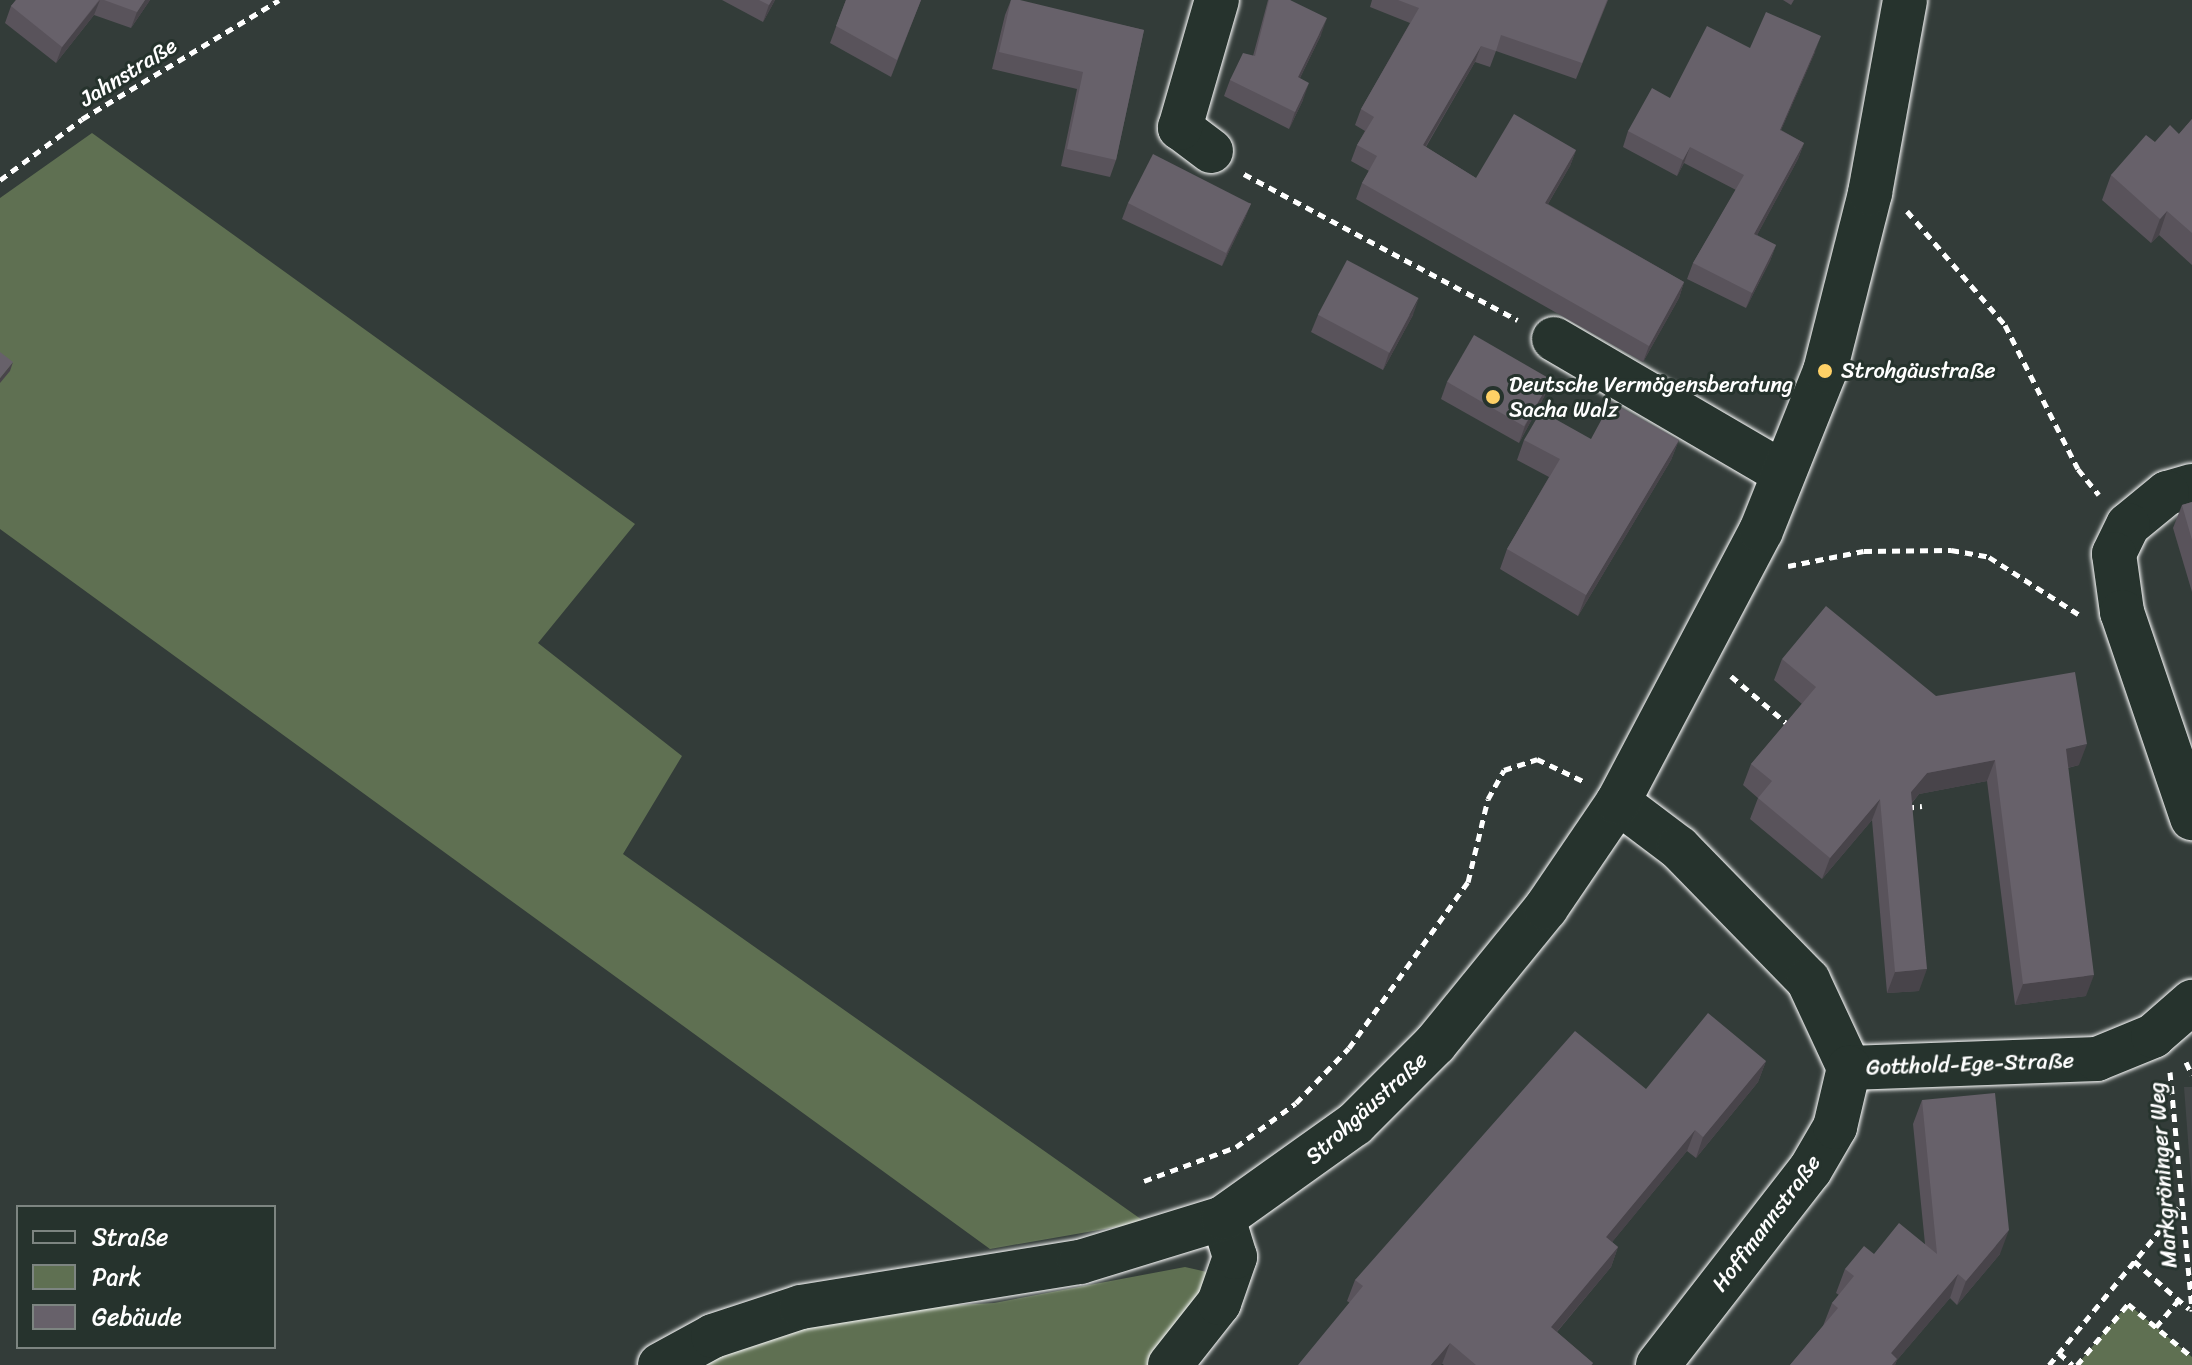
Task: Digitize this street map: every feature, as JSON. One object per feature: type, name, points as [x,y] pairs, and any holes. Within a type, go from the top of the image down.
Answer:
[{"type":"street","points":[[1211,151],[1180,128],[1217,0]]},
{"type":"street","name":"Strohgäustraße","points":[[660,1365],[713,1336],[801,1307],[1080,1262],[1223,1218],[1355,1124],[1435,1044],[1546,908],[1618,802],[1740,570],[1825,371],[1870,193],[1905,0]]},
{"type":"street","points":[[1554,339],[1783,473]]},
{"type":"street","points":[[2192,486],[2167,493],[2128,525],[2114,554],[2122,612],[2192,818]]},
{"type":"street","name":"Gotthold-Ege-Straße","points":[[1618,802],[1679,848],[1808,980],[1849,1068],[2097,1059],[2153,1036],[2192,1002]]},
{"type":"street","name":"Hoffmannstraße","points":[[1658,1365],[1810,1170],[1835,1127],[1849,1068]]},
{"type":"street","points":[[1170,1365],[1219,1303],[1235,1257],[1223,1218]]},
{"type":"path","name":"Jahnstraße","points":[[0,180],[82,119],[279,0]]},
{"type":"path","points":[[1211,151],[1554,339]]},
{"type":"path","points":[[1870,193],[1906,210],[1978,289],[2005,325],[2078,469],[2128,525]]},
{"type":"path","points":[[1740,570],[1864,551],[1951,550],[1989,557],[2057,595],[2085,620]]},
{"type":"path","points":[[1699,649],[1795,730]]},
{"type":"path","points":[[1144,1181],[1236,1147],[1296,1103],[1349,1048],[1468,882],[1488,799],[1514,762],[1557,766],[1618,802]]},
{"type":"path","points":[[1890,810],[1922,806]]},
{"type":"path","name":"Markgröninger Weg","points":[[2188,1050],[2170,1071],[2191,1310]]},
{"type":"path","points":[[2184,1057],[2192,1075]]},
{"type":"path","points":[[2049,1365],[2181,1205]]},
{"type":"path","points":[[2134,1261],[2191,1310]]},
{"type":"path","points":[[2156,1327],[2179,1300]]},
{"type":"path","points":[[2059,1353],[2075,1365],[2128,1304],[2192,1357]]},
{"type":"shaded area","points":[[2184,1087],[2192,1087],[2192,1192]]},
{"type":"green space","points":[[92,133],[635,524],[538,643],[682,756],[623,854],[1145,1222],[990,1249],[0,529],[0,198]]},
{"type":"green space","points":[[1185,1267],[1207,1272],[1208,1296],[1155,1365],[700,1365],[749,1340],[864,1310],[994,1303]]},
{"type":"green space","points":[[2128,1304],[2192,1357],[2192,1365],[2077,1365]]},
{"type":"building","points":[[16,0],[99,0],[62,47],[11,6]]},
{"type":"building","points":[[104,0],[145,0],[137,12]]},
{"type":"building","points":[[846,0],[921,0],[897,60],[836,26]]},
{"type":"building","points":[[1011,0],[1144,30],[1116,160],[1067,149],[1083,72],[999,52]]},
{"type":"building","points":[[1269,0],[1290,0],[1327,18],[1298,77],[1309,83],[1295,112],[1230,80],[1243,53],[1255,56]]},
{"type":"building","points":[[1398,0],[1607,0],[1582,63],[1501,35],[1496,51],[1481,46],[1423,145],[1476,178],[1514,114],[1576,150],[1545,203],[1684,282],[1649,346],[1362,183],[1377,156],[1357,145],[1374,117],[1361,109],[1419,8]]},
{"type":"building","points":[[1766,12],[1821,36],[1780,130],[1804,143],[1754,234],[1776,245],[1752,293],[1693,263],[1744,175],[1690,147],[1683,160],[1628,131],[1652,88],[1670,98],[1707,26],[1750,48]]},
{"type":"building","points":[[2192,119],[2192,233],[2167,211],[2160,219],[2111,175],[2146,135],[2155,142],[2170,125],[2179,134]]},
{"type":"building","points":[[1153,154],[1251,204],[1226,253],[1128,203]]},
{"type":"building","points":[[1347,260],[1419,298],[1389,353],[1318,315]]},
{"type":"building","name":"Deutsche Vermögensberatung Sacha Walz","points":[[1474,335],[1551,380],[1524,426],[1447,382]]},
{"type":"building","points":[[0,352],[13,362],[0,378]]},
{"type":"building","points":[[1611,402],[1679,440],[1586,595],[1507,549],[1560,459],[1524,440],[1541,411],[1591,439]]},
{"type":"building","points":[[2192,502],[2192,540],[2182,505]]},
{"type":"building","points":[[1826,606],[1936,696],[2075,672],[2087,744],[2066,749],[2094,975],[2023,984],[1995,760],[1927,773],[1911,792],[1927,969],[1895,972],[1880,799],[1830,858],[1758,798],[1772,781],[1751,764],[1816,687],[1782,659]]},
{"type":"building","points":[[1708,1013],[1766,1061],[1703,1137],[1695,1130],[1606,1237],[1618,1247],[1551,1327],[1593,1363],[1591,1365],[1476,1365],[1450,1343],[1431,1365],[1298,1365],[1363,1286],[1355,1280],[1575,1031],[1646,1089]]},
{"type":"building","points":[[1995,1093],[2009,1230],[1966,1281],[1958,1274],[1891,1353],[1897,1359],[1892,1365],[1790,1365],[1838,1308],[1832,1303],[1854,1276],[1845,1269],[1864,1246],[1874,1254],[1899,1223],[1937,1254],[1922,1100]]},
{"type":"place","name":"Strohgäustraße","points":[[1825,371]]},
{"type":"place","name":"Deutsche Vermögensberatung Sacha Walz","points":[[1493,397]]}]
